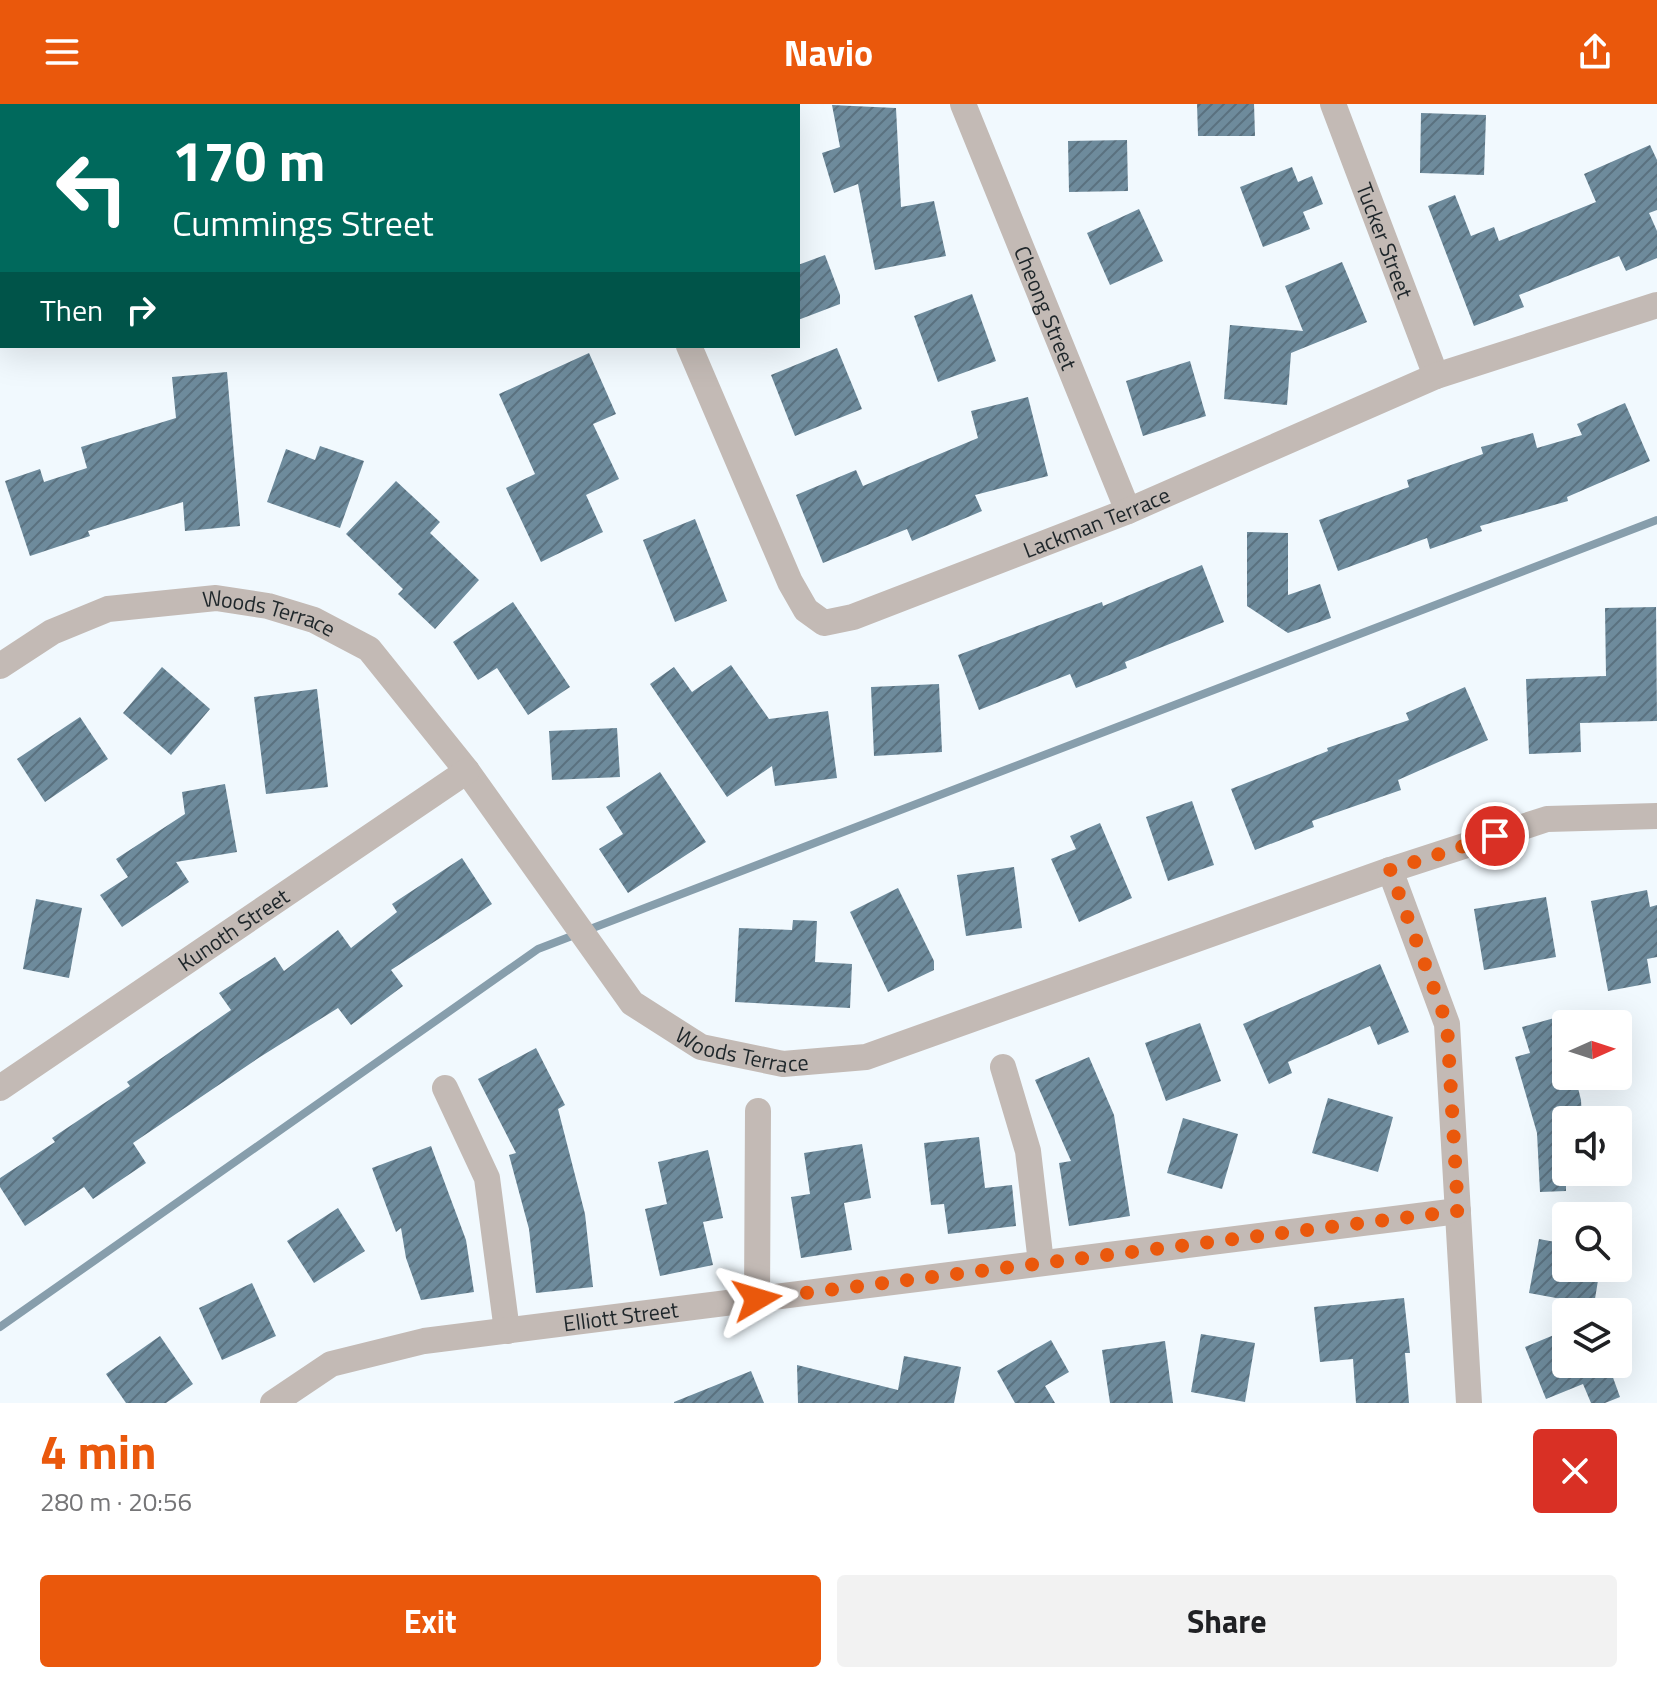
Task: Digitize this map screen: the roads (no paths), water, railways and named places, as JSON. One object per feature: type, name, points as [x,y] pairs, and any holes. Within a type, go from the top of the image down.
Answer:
[{"type":"street","name":"Cheong Street","points":[[963,104],[1128,511]]},
{"type":"street","name":"Tucker Street","points":[[1333,104],[1436,376]]},
{"type":"street","name":"Lackman Terrace","points":[[690,348],[790,582],[806,610],[824,623],[853,617],[1128,511],[1436,376],[1657,305]]},
{"type":"street","name":"Woods Terrace","points":[[0,666],[52,632],[108,609],[216,598],[268,606],[314,620],[369,649],[467,771],[632,1003],[701,1047],[783,1064],[866,1057],[1390,870],[1547,819],[1657,816]]},
{"type":"street","name":"Kunoth Street","points":[[0,1088],[467,771]]},
{"type":"street","points":[[1390,870],[1447,1024],[1469,1403]]},
{"type":"street","points":[[1003,1067],[1028,1151],[1041,1263]]},
{"type":"street","points":[[445,1088],[487,1178],[507,1331]]},
{"type":"street","points":[[757,1299],[758,1111]]},
{"type":"street","name":"Elliott Street","points":[[273,1403],[331,1364],[424,1341],[1458,1211]]},
{"type":"waterway","points":[[0,1327],[538,949],[1657,520]]}]
